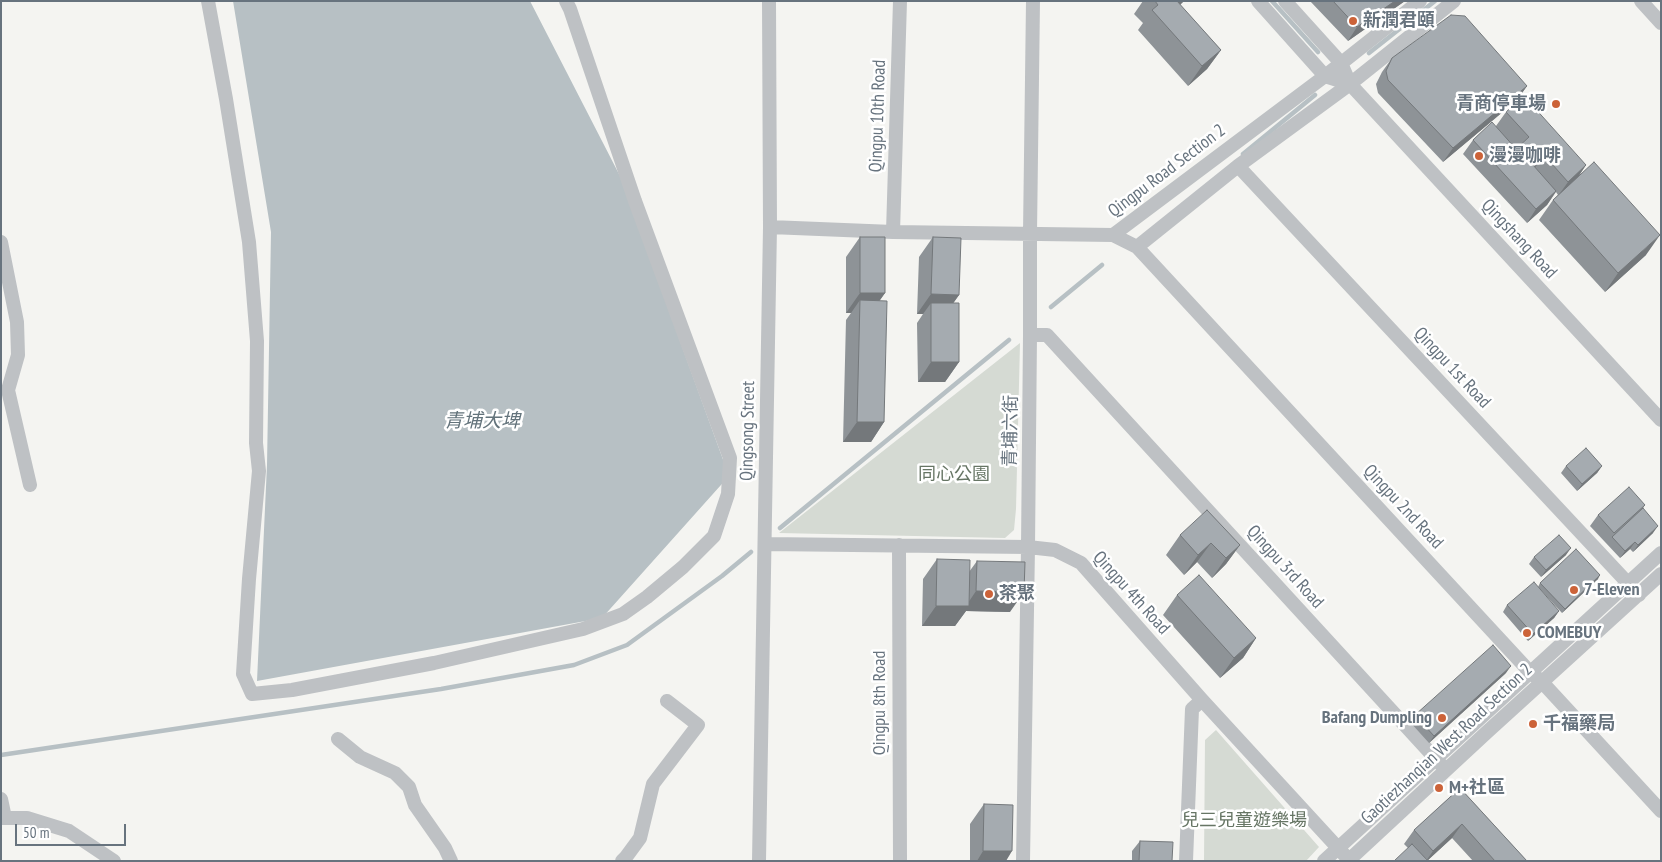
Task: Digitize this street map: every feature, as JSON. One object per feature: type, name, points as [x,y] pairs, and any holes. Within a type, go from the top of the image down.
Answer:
[{"type":"street","points":[[208,1],[249,242],[257,341],[256,442],[260,471],[249,579],[244,674],[252,694],[292,690],[434,663],[584,630],[623,614],[647,597],[683,567],[714,536],[728,494],[730,458],[635,201],[566,1]]},
{"type":"street","name":"Qingsong Street","points":[[759,861],[770,227],[769,1]]},
{"type":"street","name":"Qingpu 10th Road","points":[[893,232],[900,1]]},
{"type":"street","name":"青埔六街","points":[[1023,861],[1033,1]]},
{"type":"street","points":[[1258,1],[1325,76]]},
{"type":"street","name":"Qingshang Road","points":[[1285,1],[1340,63],[1350,84],[1661,420]]},
{"type":"street","name":"Qingpu Road Section 2","points":[[770,227],[893,232],[1113,235],[1325,76],[1420,1]]},
{"type":"street","points":[[1137,246],[1238,166],[1350,84],[1454,1]]},
{"type":"street","points":[[1641,1],[1661,23]]},
{"type":"street","name":"Qingshang Road","points":[[1325,76],[1350,84]]},
{"type":"street","name":"Qingpu 1st Road","points":[[1238,166],[1638,595]]},
{"type":"street","name":"Qingpu 2nd Road","points":[[1113,235],[1137,246],[1530,672],[1542,682],[1661,811]]},
{"type":"street","points":[[1,242],[3,261],[17,322],[18,355],[8,390],[30,485]]},
{"type":"street","name":"Qingpu 3rd Road","points":[[1030,335],[1048,335],[1446,770]]},
{"type":"street","name":"Qingpu 4th Road","points":[[765,544],[1028,547],[1055,550],[1081,564],[1202,700],[1349,860]]},
{"type":"street","name":"Qingpu 8th Road","points":[[899,545],[900,861]]},
{"type":"street","name":"Gaotiezhanqian West Road Section 2","points":[[1324,861],[1661,553]]},
{"type":"street","name":"Gaotiezhanqian West Road Section 2","points":[[1349,860],[1661,574]]},
{"type":"street","points":[[1186,861],[1192,709],[1202,700]]},
{"type":"street","points":[[622,861],[640,838],[653,784],[698,725],[667,701]]},
{"type":"street","points":[[338,739],[360,757],[395,773],[409,787],[415,805],[445,848],[451,861]]},
{"type":"street","points":[[1,799],[3,818],[27,818],[68,831],[114,861]]},
{"type":"green space","name":"同心公園","points":[[1020,343],[1016,509],[1014,530],[1005,538],[779,533]]},
{"type":"green space","name":"兒三兒童遊樂場","points":[[1216,730],[1319,847],[1306,861],[1204,861],[1205,740]]},
{"type":"water","name":"青埔大埤","points":[[233,1],[530,1],[620,176],[729,476],[602,618],[257,681],[267,465],[271,232]]},
{"type":"building","points":[[1155,1],[1177,1],[1221,50],[1202,66],[1152,10],[1158,5]]},
{"type":"building","points":[[1333,1],[1395,1],[1357,27]]},
{"type":"building","points":[[1451,15],[1465,16],[1527,86],[1453,148],[1388,80],[1386,71],[1392,58]]},
{"type":"building","points":[[1524,96],[1586,165],[1568,182],[1544,155],[1533,165],[1556,191],[1536,209],[1473,140],[1492,122],[1516,149],[1529,137],[1506,112]]},
{"type":"building","points":[[1594,162],[1660,235],[1618,273],[1553,200]]},
{"type":"building","points":[[860,237],[885,237],[885,293],[860,293]]},
{"type":"building","points":[[933,237],[961,238],[959,295],[931,294]]},
{"type":"building","points":[[860,300],[887,301],[884,422],[857,422]]},
{"type":"building","points":[[931,303],[959,303],[959,362],[931,362]]},
{"type":"building","points":[[1586,448],[1602,466],[1582,484],[1566,466]]},
{"type":"building","points":[[1629,487],[1645,505],[1614,533],[1598,515]]},
{"type":"building","points":[[1643,508],[1658,526],[1638,545],[1635,542],[1625,551],[1612,537]]},
{"type":"building","points":[[1207,510],[1240,545],[1226,558],[1211,543],[1198,555],[1180,535]]},
{"type":"building","points":[[1559,535],[1571,548],[1546,570],[1534,557]]},
{"type":"building","points":[[1576,549],[1600,575],[1565,609],[1540,583]]},
{"type":"building","points":[[937,559],[970,560],[969,606],[936,606]]},
{"type":"building","points":[[977,561],[1025,562],[1024,592],[976,591]]},
{"type":"building","points":[[1199,575],[1256,638],[1234,658],[1177,595]]},
{"type":"building","points":[[1534,582],[1559,611],[1533,634],[1507,605]]},
{"type":"building","points":[[1493,645],[1511,666],[1434,736],[1415,715]]},
{"type":"building","points":[[1460,788],[1527,861],[1495,861],[1462,824],[1433,851],[1414,830]]},
{"type":"building","points":[[984,804],[1013,805],[1012,851],[983,851]]},
{"type":"building","points":[[1140,841],[1173,842],[1172,861],[1139,861]]},
{"type":"building","points":[[1412,844],[1428,861],[1394,861]]},
{"type":"waterway","points":[[1272,1],[1318,52]]},
{"type":"waterway","points":[[1369,53],[1435,1]]},
{"type":"waterway","points":[[1243,154],[1315,95]]},
{"type":"waterway","points":[[1051,307],[1102,265]]},
{"type":"waterway","points":[[780,528],[1009,340]]},
{"type":"waterway","points":[[1,755],[441,689],[574,665],[627,645],[722,576],[751,552]]},
{"type":"place","name":"新潤君頤","points":[[1353,21]]},
{"type":"place","name":"青商停車場","points":[[1556,104]]},
{"type":"place","name":"漫漫咖啡","points":[[1479,156]]},
{"type":"place","name":"7-Eleven","points":[[1574,590]]},
{"type":"place","name":"茶聚","points":[[989,594]]},
{"type":"place","name":"COMEBUY","points":[[1527,633]]},
{"type":"place","name":"Bafang Dumpling","points":[[1442,718]]},
{"type":"place","name":"千福藥局","points":[[1533,724]]},
{"type":"place","name":"M+社區","points":[[1439,788]]}]
